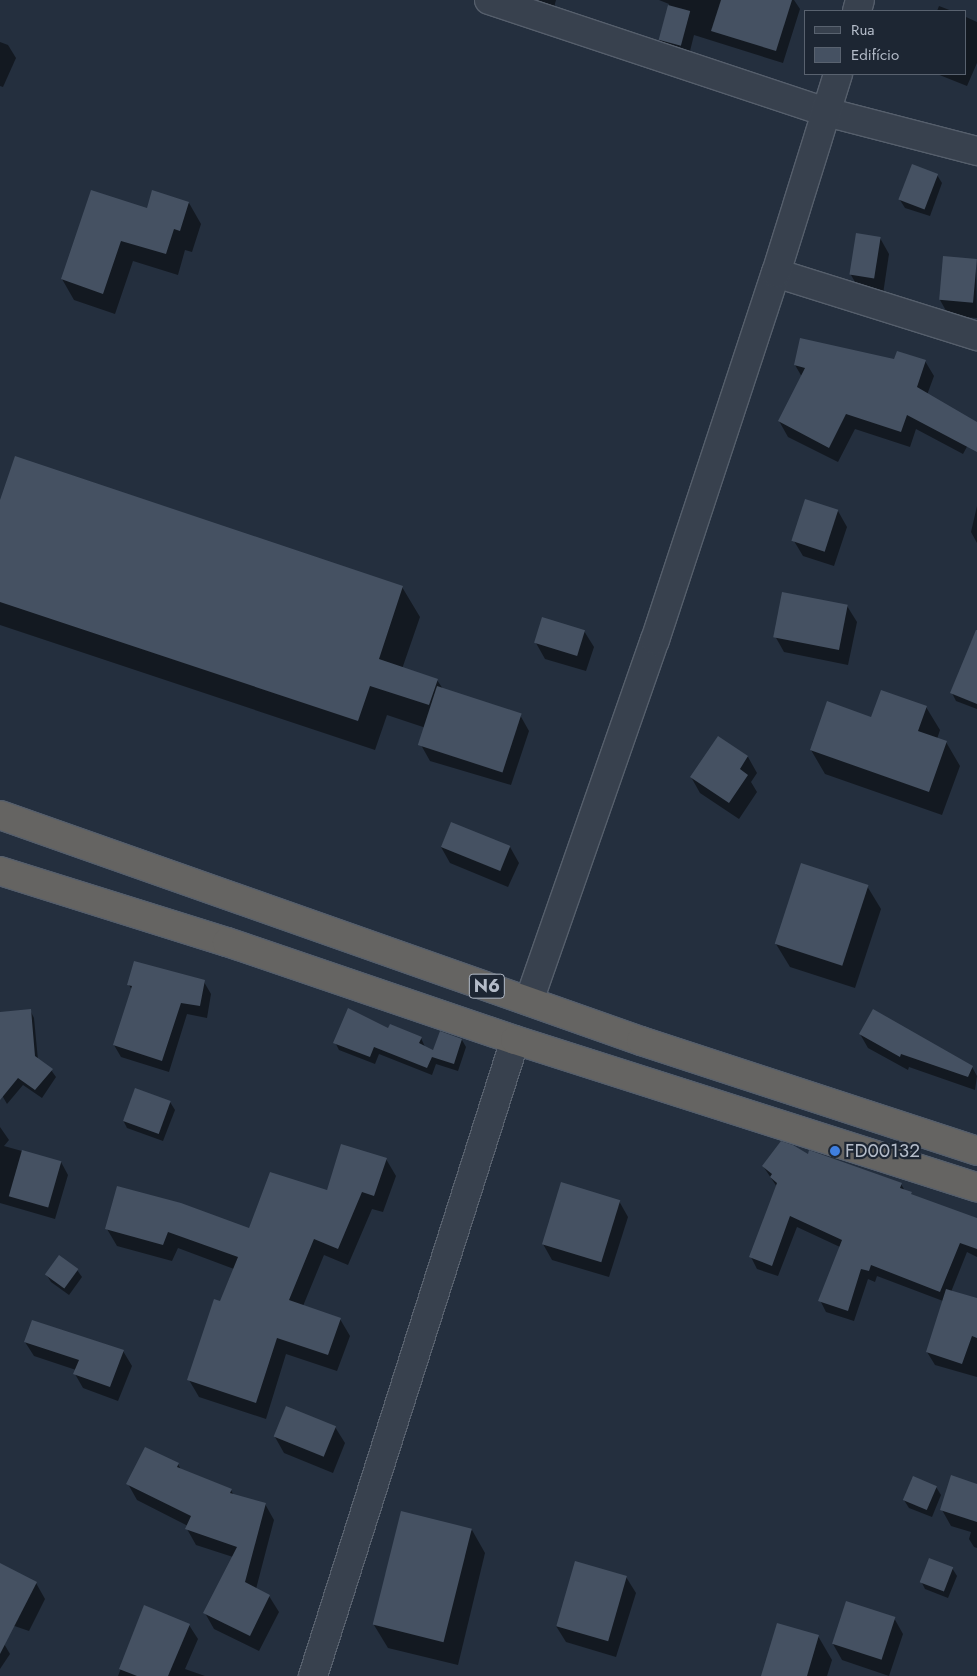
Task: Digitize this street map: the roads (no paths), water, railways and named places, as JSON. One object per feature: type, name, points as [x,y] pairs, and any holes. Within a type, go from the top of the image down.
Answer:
[{"type":"highway","name":"N6","points":[[0,815],[650,1044],[977,1151]]},
{"type":"highway","name":"N6","points":[[0,871],[227,942],[515,1040],[977,1187]]},
{"type":"street","points":[[489,0],[826,112],[977,151]]},
{"type":"street","points":[[529,1001],[655,640],[776,273],[838,75]]},
{"type":"street","points":[[776,273],[977,336]]},
{"type":"street","points":[[313,1676],[515,1040]]},
{"type":"place","name":"FD00132","points":[[835,1151]]}]
